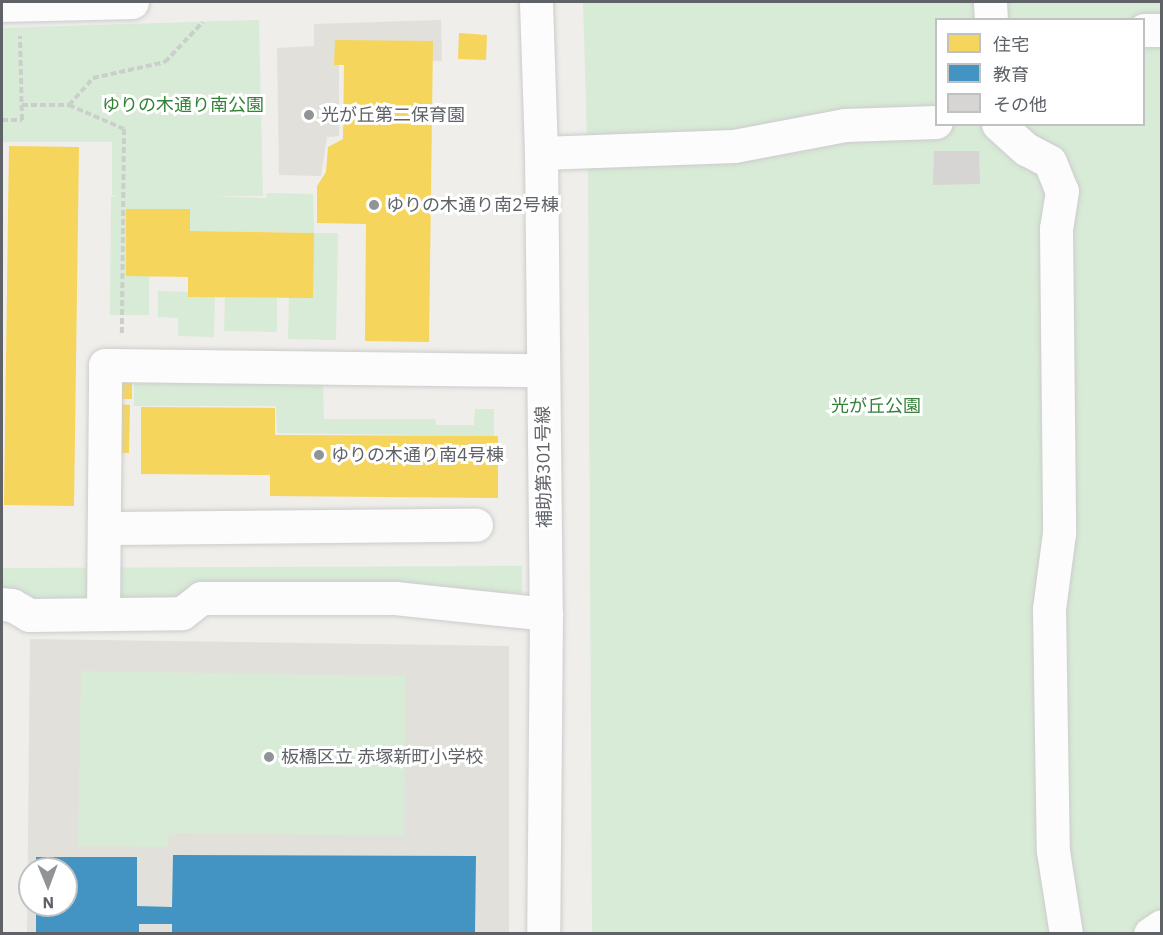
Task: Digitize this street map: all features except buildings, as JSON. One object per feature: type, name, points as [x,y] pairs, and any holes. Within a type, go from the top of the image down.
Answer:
[{"type":"street","points":[[11,5],[132,2]]},
{"type":"street","name":"補助第301号線","points":[[536,2],[541,153],[546,614],[543,933]]},
{"type":"street","points":[[990,2],[991,18]]},
{"type":"street","points":[[1145,30],[1161,30]]},
{"type":"street","points":[[541,153],[734,146],[844,125],[935,122]]},
{"type":"street","points":[[1000,126],[1026,149],[1050,162],[1062,191],[1056,228],[1059,533],[1049,609],[1053,851],[1066,933]]},
{"type":"street","points":[[103,613],[105,365],[543,370]]},
{"type":"street","points":[[104,528],[476,525]]},
{"type":"street","points":[[2,604],[12,605],[29,615],[182,613],[201,598],[395,598],[546,614]]},
{"type":"street","points":[[1150,933],[1161,926]]},
{"type":"path","points":[[2,120],[22,120],[11,5]]},
{"type":"path","points":[[69,105],[93,78],[165,62],[203,22]]},
{"type":"path","points":[[22,105],[69,105],[123,129],[122,366]]},
{"type":"shaded area","name":"光が丘第二保育園","points":[[441,20],[442,61],[339,63],[339,136],[327,137],[321,176],[279,175],[277,48],[314,46],[314,24]]},
{"type":"shaded area","name":"板橋区立 赤塚新町小学校","points":[[30,639],[509,646],[509,933],[27,934],[27,917],[78,917],[78,857],[28,857]]},
{"type":"green space","name":"光が丘公園","points":[[583,2],[1161,2],[1161,933],[592,933],[588,175]]},
{"type":"green space","name":"ゆりの木通り南公園","points":[[259,20],[263,196],[211,196],[266,198],[267,193],[313,194],[314,233],[338,233],[336,340],[288,339],[289,297],[313,297],[313,233],[190,231],[190,209],[126,209],[126,276],[149,276],[149,315],[110,315],[111,197],[118,195],[112,195],[112,142],[2,142],[2,28]]},
{"type":"green space","points":[[158,291],[189,292],[215,297],[214,337],[178,336],[178,318],[158,317]]},
{"type":"green space","points":[[225,297],[277,298],[277,332],[224,331]]},
{"type":"green space","points":[[134,357],[323,381],[324,419],[435,419],[436,425],[474,425],[475,409],[494,409],[494,436],[277,433],[276,406],[134,406]]},
{"type":"green space","points":[[522,566],[522,593],[199,592],[180,606],[33,605],[2,596],[2,568]]},
{"type":"green space","points":[[81,671],[406,676],[404,836],[169,833],[168,847],[78,846]]},
{"type":"place","name":"光が丘第二保育園","points":[[309,115]]},
{"type":"place","name":"ゆりの木通り南2号棟","points":[[374,205]]},
{"type":"place","name":"ゆりの木通り南4号棟","points":[[319,455]]},
{"type":"place","name":"板橋区立 赤塚新町小学校","points":[[269,757]]}]
